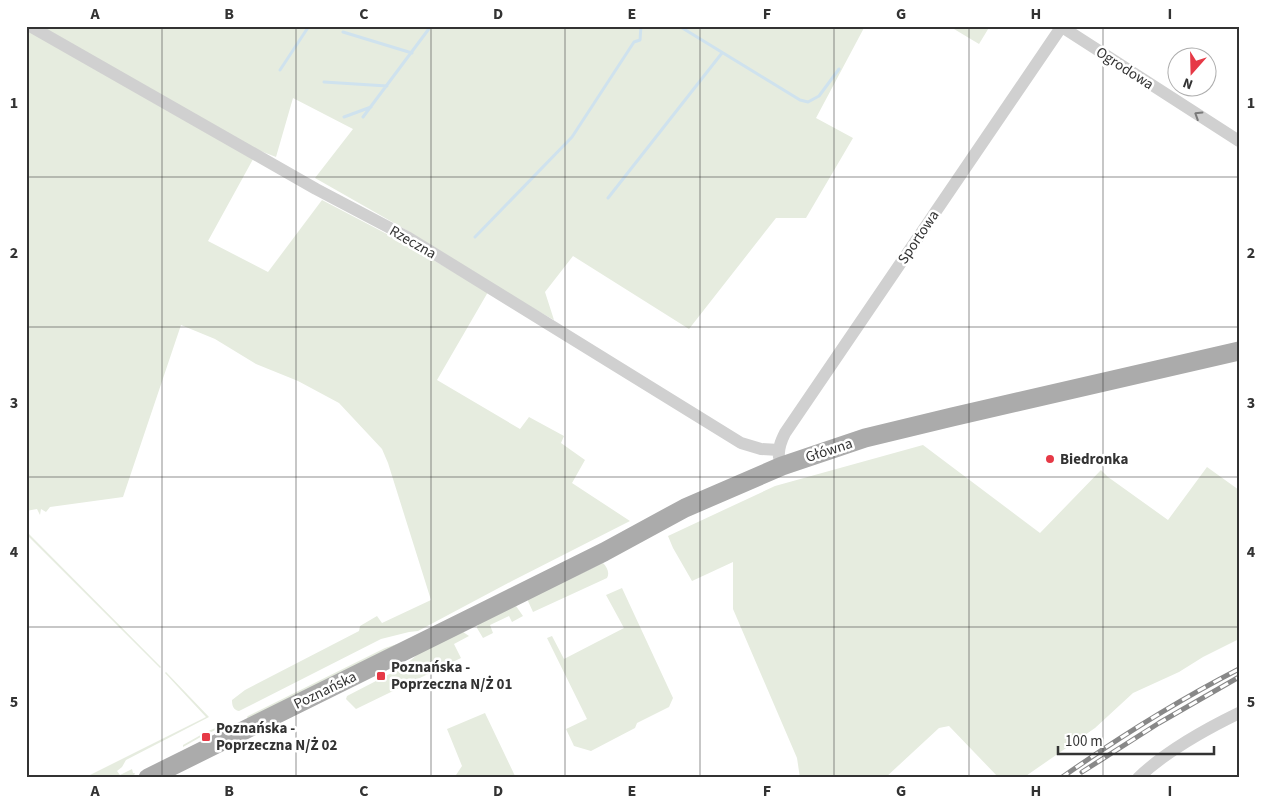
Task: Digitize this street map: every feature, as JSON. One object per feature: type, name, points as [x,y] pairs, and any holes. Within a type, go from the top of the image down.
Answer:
[{"type":"main road","name":"Główna","points":[[448,630],[604,552],[780,458],[1239,351]]},
{"type":"main road","name":"Poznańska","points":[[148,778],[448,630]]},
{"type":"street","name":"Rzeczna","points":[[30,26],[316,189],[409,238],[740,443],[761,449],[780,458]]},
{"type":"street","name":"Sportowa","points":[[780,458],[781,440],[1062,27]]},
{"type":"street","name":"Ogrodowa","points":[[1062,27],[1239,141]]},
{"type":"street","points":[[1138,778],[1153,764],[1168,754],[1239,712]]},
{"type":"shaded area","points":[[26,26],[865,26],[816,118],[853,138],[806,218],[776,218],[689,329],[573,256],[545,292],[554,320],[529,306],[408,231],[315,178],[353,129],[293,98],[276,157],[258,150],[208,241],[268,272],[322,200],[404,243],[488,292],[437,380],[520,429],[529,417],[564,436],[561,443],[585,460],[572,483],[630,521],[418,631],[381,639],[239,711],[233,707],[232,700],[245,690],[359,631],[360,626],[377,616],[382,623],[431,600],[382,449],[339,403],[298,381],[256,364],[215,339],[181,325],[123,497],[50,507],[46,512],[41,509],[40,515],[37,509],[26,511]]},
{"type":"shaded area","points":[[949,26],[990,26],[979,44]]},
{"type":"shaded area","points":[[923,445],[1040,533],[1101,470],[1168,520],[1207,467],[1239,490],[1239,639],[1203,657],[1179,672],[1133,693],[1095,728],[1023,778],[999,778],[949,726],[939,728],[885,778],[800,778],[797,758],[733,609],[733,562],[692,581],[668,536],[775,486]]},
{"type":"shaded area","points":[[26,531],[161,667],[160,668],[26,534]]},
{"type":"shaded area","points":[[603,563],[608,570],[607,578],[533,612],[528,599]]},
{"type":"shaded area","points":[[622,588],[673,698],[669,707],[637,723],[635,728],[591,751],[574,746],[566,729],[587,719],[547,638],[552,636],[564,659],[624,628],[606,595]]},
{"type":"shaded area","points":[[516,606],[523,616],[512,622],[509,616],[490,625],[493,633],[483,638],[477,628],[478,624]]},
{"type":"shaded area","points":[[463,632],[469,636],[454,644],[461,658],[356,709],[346,699],[347,696],[403,667],[419,653]]},
{"type":"shaded area","points":[[400,643],[248,719],[247,717],[385,648]]},
{"type":"shaded area","points":[[166,672],[209,717],[126,760],[117,771],[120,775],[132,769],[133,773],[135,773],[133,778],[84,778],[206,717]]},
{"type":"shaded area","points":[[485,713],[515,776],[512,778],[454,778],[462,766],[447,729]]},
{"type":"shaded area","points":[[225,724],[219,729],[183,747],[183,745],[206,732]]},
{"type":"waterway","points":[[280,70],[309,26]]},
{"type":"waterway","points":[[363,117],[431,26]]},
{"type":"waterway","points":[[475,237],[572,137],[634,42],[640,40],[641,26]]},
{"type":"waterway","points":[[679,26],[800,100],[808,102],[819,96],[839,69]]},
{"type":"waterway","points":[[343,32],[412,53]]},
{"type":"waterway","points":[[608,198],[722,53]]},
{"type":"waterway","points":[[324,82],[387,86]]},
{"type":"waterway","points":[[344,117],[371,107]]},
{"type":"railway","points":[[1061,778],[1148,720],[1239,669]]},
{"type":"railway","points":[[1082,772],[1159,723],[1239,677]]},
{"type":"place","name":"Biedronka","points":[[1050,459]]},
{"type":"place","name":"Poznańska - Poprzeczna N/Ż 01","points":[[381,676]]},
{"type":"place","name":"Poznańska - Poprzeczna N/Ż 02","points":[[206,737]]}]
